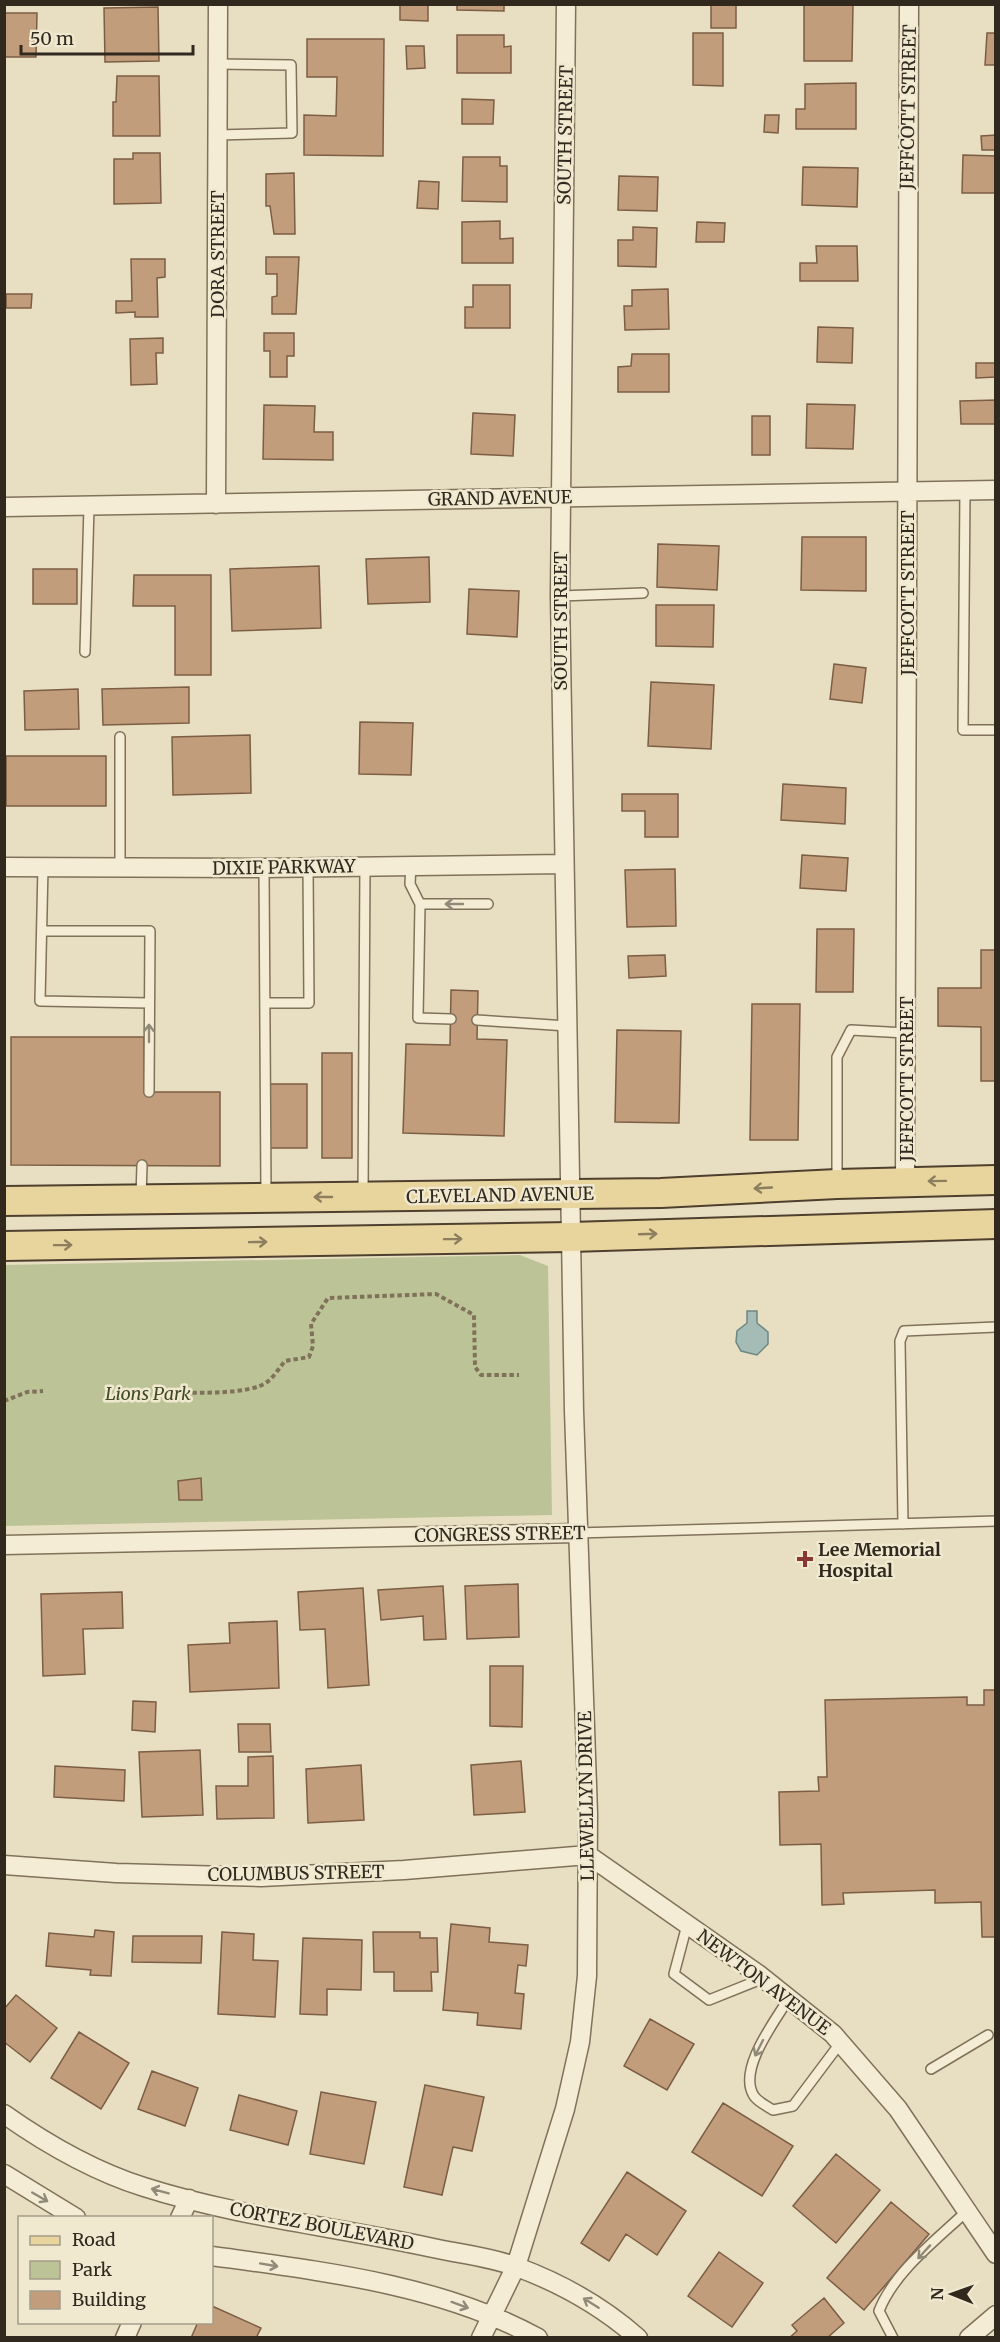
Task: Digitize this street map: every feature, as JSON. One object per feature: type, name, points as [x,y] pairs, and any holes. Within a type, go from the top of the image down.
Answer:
[{"type":"main road","name":"CLEVELAND AVENUE","points":[[4,1202],[570,1195],[996,1180]]},
{"type":"main road","points":[[4,1246],[571,1237],[996,1224]]},
{"type":"street","name":"DORA STREET","points":[[216,504],[218,4]]},
{"type":"street","name":"SOUTH STREET","points":[[566,4],[560,596],[571,1237]]},
{"type":"street","name":"JEFFCOTT STREET","points":[[905,1182],[909,4]]},
{"type":"street","name":"GRAND AVENUE","points":[[4,507],[996,490]]},
{"type":"street","name":"DIXIE PARKWAY","points":[[4,867],[264,868],[563,864]]},
{"type":"street","name":"LLEWELLYN DRIVE","points":[[481,2337],[516,2266],[565,2109],[580,2042],[587,1976],[588,1855],[577,1533],[571,1237]]},
{"type":"street","name":"CONGRESS STREET","points":[[4,1545],[577,1533]]},
{"type":"street","name":"COLUMBUS STREET","points":[[4,1865],[116,1873],[261,1877],[404,1870],[588,1855]]},
{"type":"street","name":"NEWTON AVENUE","points":[[588,1855],[764,1978],[841,2042],[898,2109],[996,2254]]},
{"type":"street","name":"CORTEZ BOULEVARD","points":[[4,2114],[63,2153],[106,2173],[189,2199],[516,2266],[579,2296],[619,2321],[638,2337]]},
{"type":"street","points":[[4,2174],[74,2216]]},
{"type":"street","points":[[180,2216],[189,2199]]},
{"type":"street","points":[[213,2256],[378,2283],[447,2301],[538,2337]]},
{"type":"street","points":[[969,2337],[996,2314]]},
{"type":"lane","points":[[217,64],[291,65],[292,134],[217,135]]},
{"type":"lane","points":[[964,491],[963,730],[996,730]]},
{"type":"lane","points":[[85,652],[89,506]]},
{"type":"lane","points":[[560,596],[644,593]]},
{"type":"lane","points":[[120,737],[120,867]]},
{"type":"lane","points":[[411,865],[410,884],[420,904],[418,1018],[451,1019]]},
{"type":"lane","points":[[363,1197],[365,866]]},
{"type":"lane","points":[[44,867],[40,1001],[149,1003]]},
{"type":"lane","points":[[265,1003],[309,1003],[308,867]]},
{"type":"lane","points":[[264,868],[266,1197]]},
{"type":"lane","points":[[420,904],[488,904]]},
{"type":"lane","points":[[42,931],[150,931],[149,1092]]},
{"type":"lane","points":[[482,1020],[567,1026]]},
{"type":"lane","points":[[837,1184],[837,1057],[851,1030],[906,1033]]},
{"type":"lane","points":[[141,1199],[142,1165]]},
{"type":"lane","points":[[903,1524],[900,1341],[904,1331],[996,1327]]},
{"type":"lane","name":"CONGRESS STREET","points":[[577,1533],[996,1521]]},
{"type":"lane","points":[[687,1924],[674,1974],[709,2000],[764,1978]]},
{"type":"lane","points":[[789,1998],[755,2053],[748,2085],[755,2099],[773,2110],[793,2106],[841,2042]]},
{"type":"lane","points":[[931,2069],[988,2035]]},
{"type":"lane","points":[[893,2337],[879,2312],[886,2293],[934,2241],[967,2211]]},
{"type":"path","points":[[170,1392],[216,1393],[257,1388],[267,1382],[285,1361],[309,1358],[313,1346],[311,1324],[328,1298],[436,1294],[474,1315],[475,1367],[481,1375],[519,1375]]},
{"type":"path","points":[[4,1401],[27,1392],[43,1391]]},
{"type":"green space","name":"Lions Park","points":[[520,1255],[548,1266],[552,1515],[5,1526],[4,1265]]},
{"type":"water","points":[[747,1311],[757,1311],[757,1323],[768,1332],[768,1344],[757,1355],[741,1351],[736,1342],[737,1331],[747,1323]]},
{"type":"building","points":[[400,4],[428,4],[428,21],[400,20]]},
{"type":"building","points":[[457,4],[504,4],[504,11],[457,10]]},
{"type":"building","points":[[711,4],[736,4],[736,28],[711,28]]},
{"type":"building","points":[[804,4],[853,4],[852,61],[804,61]]},
{"type":"building","points":[[158,7],[159,61],[105,62],[104,8]]},
{"type":"building","points":[[4,13],[37,13],[36,57],[4,57]]},
{"type":"building","points":[[693,33],[723,33],[723,86],[693,85]]},
{"type":"building","points":[[987,33],[996,33],[996,65],[985,65]]},
{"type":"building","points":[[457,35],[504,35],[504,47],[511,46],[511,73],[457,73]]},
{"type":"building","points":[[307,39],[384,39],[383,156],[304,155],[304,115],[336,116],[337,77],[307,77]]},
{"type":"building","points":[[406,46],[424,46],[425,68],[407,69]]},
{"type":"building","points":[[117,76],[159,76],[160,136],[113,136],[113,102],[116,102]]},
{"type":"building","points":[[856,83],[856,129],[796,129],[796,109],[805,109],[805,84]]},
{"type":"building","points":[[462,99],[494,100],[493,124],[462,124]]},
{"type":"building","points":[[765,115],[779,115],[778,133],[764,132]]},
{"type":"building","points":[[996,135],[996,150],[982,150],[981,136]]},
{"type":"building","points":[[133,153],[160,153],[161,203],[114,204],[114,159],[133,159]]},
{"type":"building","points":[[963,155],[996,156],[996,193],[962,193]]},
{"type":"building","points":[[463,157],[500,157],[500,166],[507,166],[507,202],[462,201]]},
{"type":"building","points":[[803,167],[858,168],[857,207],[802,205]]},
{"type":"building","points":[[294,173],[295,234],[274,234],[270,206],[266,206],[266,174]]},
{"type":"building","points":[[619,176],[658,177],[657,211],[618,210]]},
{"type":"building","points":[[419,181],[439,182],[438,209],[417,208]]},
{"type":"building","points":[[500,221],[500,239],[513,238],[513,263],[462,263],[462,222]]},
{"type":"building","points":[[697,222],[725,223],[724,242],[696,242]]},
{"type":"building","points":[[633,227],[657,228],[656,267],[618,266],[618,240],[633,240]]},
{"type":"building","points":[[816,246],[857,246],[858,281],[800,281],[800,263],[817,263]]},
{"type":"building","points":[[266,257],[299,257],[296,314],[272,314],[272,297],[277,296],[277,274],[266,274]]},
{"type":"building","points":[[131,259],[165,259],[165,277],[157,278],[158,317],[135,317],[135,312],[116,313],[116,301],[132,301]]},
{"type":"building","points":[[473,285],[510,285],[510,328],[465,328],[465,307],[473,307]]},
{"type":"building","points":[[668,289],[669,329],[625,330],[624,306],[632,306],[632,290]]},
{"type":"building","points":[[6,294],[32,294],[31,308],[6,308]]},
{"type":"building","points":[[818,327],[853,328],[852,363],[817,362]]},
{"type":"building","points":[[264,333],[294,333],[294,356],[287,356],[287,377],[270,377],[270,351],[264,351]]},
{"type":"building","points":[[163,338],[163,353],[156,353],[157,384],[131,385],[130,339]]},
{"type":"building","points":[[632,354],[669,354],[669,392],[618,392],[618,367],[631,366]]},
{"type":"building","points":[[976,363],[996,363],[996,377],[976,378]]},
{"type":"building","points":[[996,400],[996,424],[961,424],[960,401]]},
{"type":"building","points":[[807,404],[855,405],[853,449],[806,448]]},
{"type":"building","points":[[264,405],[315,406],[314,432],[333,432],[333,460],[263,459]]},
{"type":"building","points":[[473,413],[515,415],[513,456],[471,454]]},
{"type":"building","points":[[752,416],[770,416],[770,455],[752,455]]},
{"type":"building","points":[[802,537],[866,537],[866,591],[801,590]]},
{"type":"building","points":[[658,544],[719,546],[717,590],[657,587]]},
{"type":"building","points":[[429,557],[430,602],[368,604],[366,559]]},
{"type":"building","points":[[319,566],[321,628],[232,631],[230,569]]},
{"type":"building","points":[[33,569],[77,569],[77,604],[33,604]]},
{"type":"building","points":[[134,575],[211,575],[211,675],[175,675],[175,606],[133,606]]},
{"type":"building","points":[[469,589],[519,591],[517,637],[467,634]]},
{"type":"building","points":[[656,605],[714,605],[713,647],[656,646]]},
{"type":"building","points":[[834,664],[866,668],[862,703],[830,699]]},
{"type":"building","points":[[651,682],[714,685],[711,749],[648,746]]},
{"type":"building","points":[[189,687],[189,723],[103,725],[102,689]]},
{"type":"building","points":[[78,689],[79,729],[25,730],[24,691]]},
{"type":"building","points":[[360,722],[413,723],[411,775],[359,774]]},
{"type":"building","points":[[250,735],[251,793],[173,795],[172,737]]},
{"type":"building","points":[[6,756],[106,756],[106,806],[6,806]]},
{"type":"building","points":[[783,784],[846,788],[845,824],[781,820]]},
{"type":"building","points":[[622,794],[678,794],[678,837],[645,837],[645,811],[622,811]]},
{"type":"building","points":[[802,855],[848,858],[846,891],[800,888]]},
{"type":"building","points":[[675,869],[676,926],[627,927],[625,870]]},
{"type":"building","points":[[817,929],[854,929],[853,992],[816,992]]},
{"type":"building","points":[[981,950],[996,950],[996,1081],[981,1081],[981,1027],[938,1026],[938,988],[981,988]]},
{"type":"building","points":[[665,955],[666,976],[629,978],[628,956]]},
{"type":"building","points":[[451,990],[478,991],[477,1039],[507,1040],[504,1136],[403,1133],[406,1044],[450,1045]]},
{"type":"building","points":[[752,1004],[800,1004],[798,1140],[750,1140]]},
{"type":"building","points":[[617,1030],[681,1031],[679,1123],[615,1122]]},
{"type":"building","points":[[11,1037],[144,1037],[144,1092],[220,1092],[220,1166],[11,1165]]},
{"type":"building","points":[[322,1053],[352,1053],[352,1158],[322,1158]]},
{"type":"building","points":[[269,1084],[307,1084],[307,1148],[269,1148]]},
{"type":"building","points":[[201,1478],[202,1500],[179,1500],[178,1481]]},
{"type":"building","points":[[518,1584],[519,1637],[467,1639],[465,1586]]},
{"type":"building","points":[[443,1586],[446,1639],[424,1640],[423,1616],[381,1620],[378,1590]]},
{"type":"building","points":[[363,1588],[369,1685],[328,1688],[325,1629],[300,1630],[298,1592]]},
{"type":"building","points":[[122,1592],[123,1628],[83,1629],[85,1674],[43,1676],[41,1594]]},
{"type":"building","points":[[277,1621],[279,1688],[190,1692],[188,1645],[230,1643],[229,1623]]},
{"type":"building","points":[[490,1666],[523,1666],[522,1727],[490,1726]]},
{"type":"building","points":[[984,1690],[996,1690],[996,1937],[982,1937],[981,1902],[935,1903],[935,1890],[843,1893],[844,1904],[822,1905],[821,1844],[780,1845],[779,1792],[819,1791],[818,1777],[827,1777],[825,1700],[967,1697],[967,1705],[984,1705]]},
{"type":"building","points":[[133,1701],[156,1702],[155,1732],[132,1730]]},
{"type":"building","points":[[238,1724],[270,1724],[271,1752],[239,1752]]},
{"type":"building","points":[[200,1750],[203,1815],[142,1817],[139,1752]]},
{"type":"building","points":[[273,1756],[274,1818],[217,1819],[216,1786],[248,1786],[248,1757]]},
{"type":"building","points":[[521,1761],[525,1812],[474,1815],[471,1765]]},
{"type":"building","points":[[361,1765],[364,1820],[308,1823],[306,1769]]},
{"type":"building","points":[[55,1766],[125,1770],[124,1801],[54,1797]]},
{"type":"building","points":[[451,1924],[490,1928],[489,1942],[528,1945],[526,1966],[518,1965],[515,1993],[524,1994],[521,2029],[477,2025],[478,2013],[443,2010]]},
{"type":"building","points":[[95,1930],[114,1932],[111,1976],[90,1975],[91,1970],[46,1966],[49,1933],[94,1937]]},
{"type":"building","points":[[222,1932],[254,1934],[253,1960],[278,1961],[275,2017],[218,2014]]},
{"type":"building","points":[[373,1932],[420,1932],[420,1938],[437,1938],[438,1972],[431,1972],[432,1991],[394,1991],[394,1972],[374,1972]]},
{"type":"building","points":[[133,1936],[202,1936],[201,1963],[132,1962]]},
{"type":"building","points":[[303,1938],[362,1940],[361,1990],[327,1989],[327,2015],[300,2014]]},
{"type":"building","points":[[16,1995],[57,2028],[30,2062],[4,2042],[4,2009]]},
{"type":"building","points":[[650,2019],[694,2044],[667,2090],[624,2066]]},
{"type":"building","points":[[79,2032],[129,2063],[101,2109],[51,2078]]},
{"type":"building","points":[[152,2071],[198,2088],[185,2126],[138,2109]]},
{"type":"building","points":[[425,2085],[484,2097],[472,2151],[453,2147],[442,2195],[404,2187]]},
{"type":"building","points":[[321,2092],[376,2102],[364,2164],[310,2154]]},
{"type":"building","points":[[239,2095],[297,2111],[288,2145],[230,2130]]},
{"type":"building","points":[[723,2103],[793,2146],[762,2196],[692,2152]]},
{"type":"building","points":[[836,2154],[880,2190],[836,2243],[793,2206]]},
{"type":"building","points":[[627,2172],[686,2211],[657,2255],[626,2234],[609,2261],[581,2243]]},
{"type":"building","points":[[891,2202],[929,2234],[864,2310],[827,2278]]},
{"type":"building","points":[[719,2252],[763,2283],[732,2327],[688,2296]]},
{"type":"building","points":[[824,2298],[844,2323],[827,2338],[789,2338],[797,2331],[792,2325]]},
{"type":"building","points":[[213,2306],[261,2328],[256,2338],[191,2338],[197,2324],[213,2324]]},
{"type":"place","name":"Lee Memorial Hospital","points":[[805,1559]]}]
